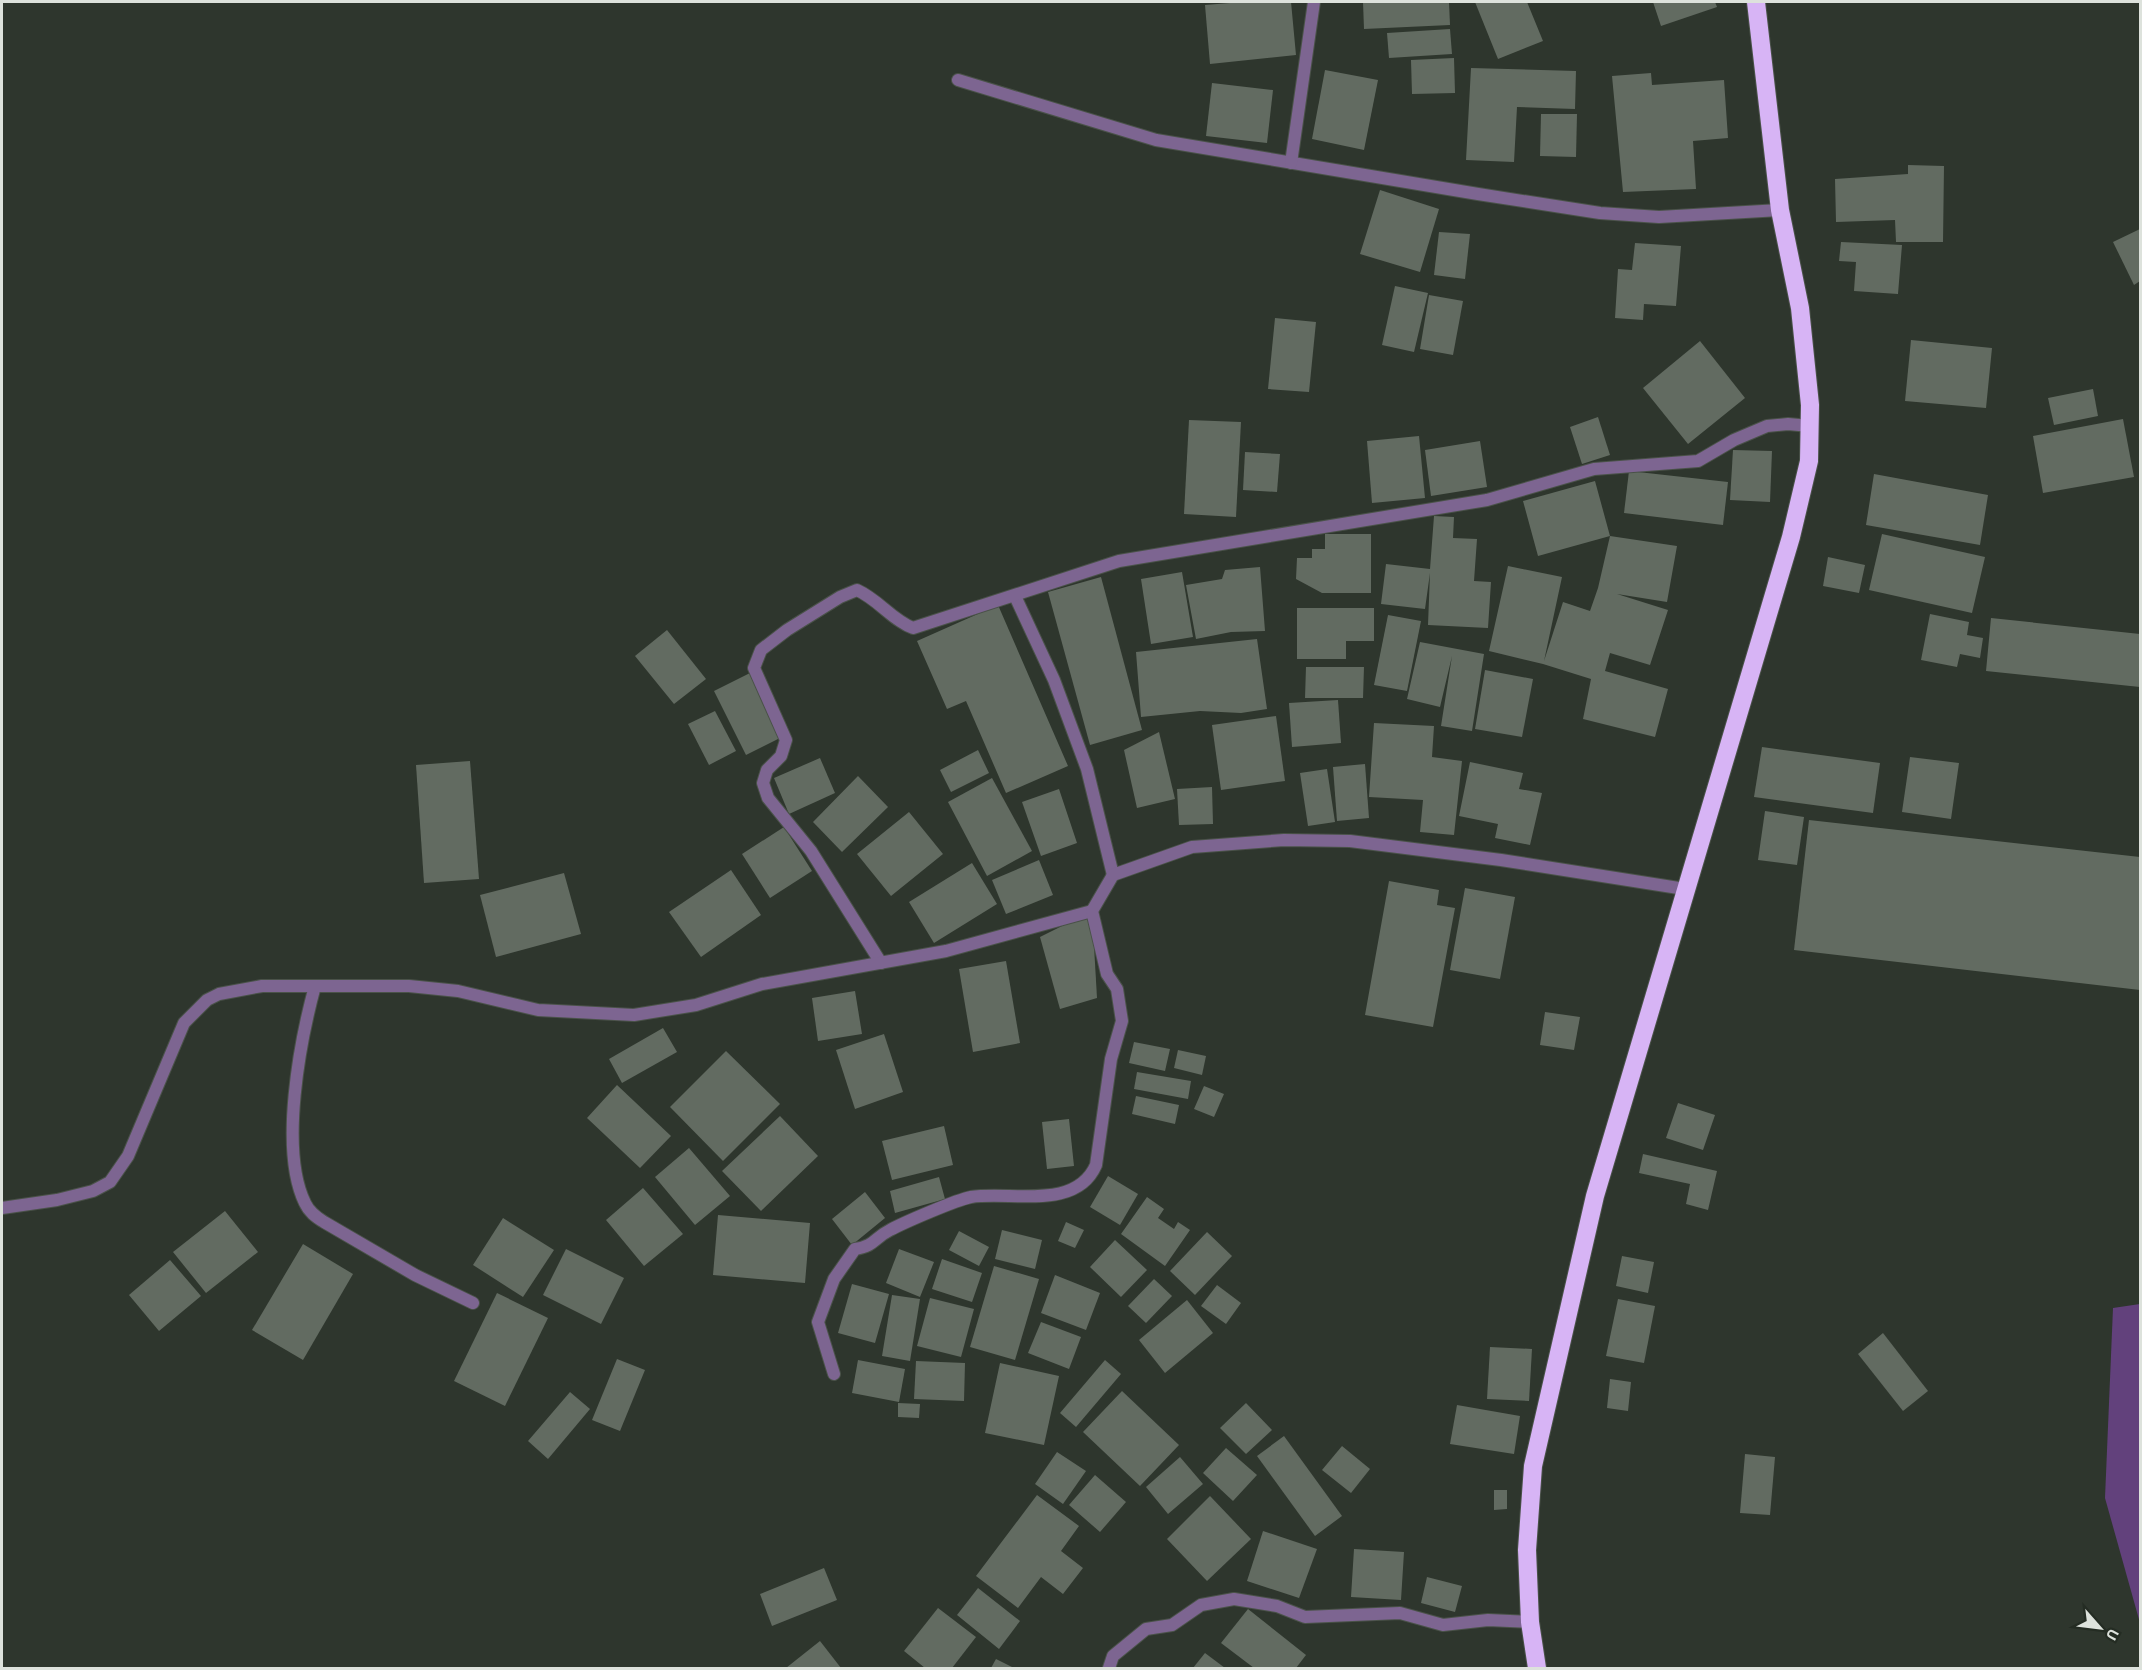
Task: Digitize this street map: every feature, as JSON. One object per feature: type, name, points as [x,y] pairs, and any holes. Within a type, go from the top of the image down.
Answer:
[{"type":"highway","points":[[1537,1668],[1530,1622],[1527,1550],[1533,1466],[1594,1196],[1799,508],[1809,461],[1810,426],[1800,308],[1779,210],[1756,2]]},
{"type":"street","points":[[1291,163],[1314,2]]},
{"type":"street","points":[[958,80],[1156,140],[1600,213],[1659,217],[1779,210]]},
{"type":"street","points":[[881,963],[811,851],[768,798],[763,783],[767,770],[781,756],[786,740],[754,668],[761,650],[840,597],[857,590],[873,597],[900,623],[913,628],[1119,561],[1487,500],[1594,469],[1698,461],[1734,440],[1767,426],[1788,424],[1810,426]]},
{"type":"street","points":[[1015,596],[1054,680],[1087,769],[1113,875]]},
{"type":"street","points":[[834,1374],[818,1322],[834,1279],[855,1249],[870,1247],[888,1231],[970,1197],[1054,1194],[1081,1186],[1092,1174],[1096,1165],[1111,1059],[1122,1021],[1117,989],[1107,975],[1092,911],[1113,875],[1192,847],[1284,840],[1350,841],[1501,860],[1686,889]]},
{"type":"street","points":[[2,1208],[57,1200],[93,1191],[110,1182],[128,1156],[184,1023],[207,1000],[219,994],[262,986],[433,987],[538,1010],[634,1015],[696,1005],[762,984],[946,951],[1092,911]]},
{"type":"street","points":[[315,986],[304,1030],[293,1127],[294,1159],[305,1205],[311,1214],[404,1269],[473,1303]]},
{"type":"street","points":[[1109,1668],[1113,1656],[1146,1629],[1172,1625],[1201,1605],[1234,1599],[1254,1600],[1305,1617],[1400,1613],[1443,1625],[1488,1620],[1530,1622]]},
{"type":"shaded area","points":[[2140,1304],[2140,1623],[2105,1498],[2113,1308]]},
{"type":"building","points":[[1291,2],[1296,55],[1210,64],[1205,5]]},
{"type":"building","points":[[1363,2],[1449,2],[1450,25],[1364,29]]},
{"type":"building","points":[[1475,2],[1527,2],[1543,41],[1498,59]]},
{"type":"building","points":[[1653,2],[1715,2],[1717,7],[1661,26]]},
{"type":"building","points":[[1450,29],[1452,54],[1389,58],[1387,33]]},
{"type":"building","points":[[1454,58],[1455,93],[1412,94],[1411,60]]},
{"type":"building","points":[[1471,68],[1576,71],[1575,109],[1517,107],[1514,162],[1466,160]]},
{"type":"building","points":[[1325,70],[1378,80],[1364,150],[1312,139]]},
{"type":"building","points":[[1651,73],[1652,85],[1724,80],[1728,138],[1693,141],[1696,189],[1623,192],[1612,76]]},
{"type":"building","points":[[1212,83],[1273,90],[1267,143],[1206,136]]},
{"type":"building","points":[[1541,114],[1577,114],[1576,157],[1540,156]]},
{"type":"building","points":[[1908,165],[1944,166],[1943,242],[1896,242],[1895,220],[1836,222],[1835,179],[1908,174]]},
{"type":"building","points":[[1380,190],[1439,209],[1420,272],[1360,254]]},
{"type":"building","points":[[2140,229],[2140,281],[2134,285],[2113,242]]},
{"type":"building","points":[[1439,232],[1470,234],[1465,279],[1434,275]]},
{"type":"building","points":[[1841,242],[1902,245],[1898,294],[1854,291],[1856,262],[1839,261]]},
{"type":"building","points":[[1635,243],[1681,246],[1676,306],[1644,304],[1643,320],[1615,318],[1618,269],[1632,270]]},
{"type":"building","points":[[1395,286],[1428,293],[1414,352],[1382,345]]},
{"type":"building","points":[[1429,295],[1463,301],[1453,355],[1420,349]]},
{"type":"building","points":[[1275,318],[1316,322],[1309,392],[1268,389]]},
{"type":"building","points":[[1911,340],[1992,348],[1986,408],[1905,401]]},
{"type":"building","points":[[1700,341],[1745,398],[1688,444],[1643,388]]},
{"type":"building","points":[[2093,389],[2098,416],[2054,425],[2048,398]]},
{"type":"building","points":[[1598,417],[1610,455],[1582,464],[1570,427]]},
{"type":"building","points":[[2123,419],[2134,477],[2043,493],[2033,436]]},
{"type":"building","points":[[1189,420],[1241,422],[1236,517],[1184,514]]},
{"type":"building","points":[[1419,436],[1425,498],[1372,503],[1367,441]]},
{"type":"building","points":[[1480,441],[1487,487],[1431,496],[1425,450]]},
{"type":"building","points":[[1733,450],[1772,451],[1770,502],[1730,500]]},
{"type":"building","points":[[1245,452],[1280,454],[1277,492],[1243,490]]},
{"type":"building","points":[[1629,471],[1728,482],[1723,525],[1624,513]]},
{"type":"building","points":[[1874,474],[1988,495],[1980,545],[1866,525]]},
{"type":"building","points":[[1595,481],[1610,536],[1538,556],[1523,501]]},
{"type":"building","points":[[1434,516],[1454,517],[1453,538],[1477,539],[1474,581],[1491,582],[1488,628],[1428,625],[1430,573],[1425,609],[1381,604],[1386,564],[1430,569]]},
{"type":"building","points":[[1325,534],[1371,534],[1371,593],[1322,593],[1296,579],[1297,558],[1312,558],[1312,549],[1325,549]]},
{"type":"building","points":[[1882,534],[1985,557],[1972,613],[1869,590]]},
{"type":"building","points":[[1610,536],[1677,546],[1667,602],[1617,594],[1668,610],[1650,665],[1610,653],[1605,671],[1668,689],[1655,737],[1583,719],[1591,679],[1489,651],[1508,566],[1562,577],[1544,661],[1563,602],[1590,611],[1598,588]]},
{"type":"building","points":[[1828,557],[1865,565],[1859,593],[1823,586]]},
{"type":"building","points":[[1260,567],[1265,631],[1231,632],[1196,639],[1186,585],[1222,579],[1225,570]]},
{"type":"building","points":[[1182,572],[1193,637],[1151,644],[1141,579]]},
{"type":"building","points":[[1101,577],[1142,730],[1090,745],[1048,592]]},
{"type":"building","points":[[998,605],[1068,766],[1006,793],[966,701],[947,709],[917,641]]},
{"type":"building","points":[[1297,608],[1374,608],[1374,641],[1346,641],[1346,659],[1297,659]]},
{"type":"building","points":[[1930,614],[1969,622],[1967,635],[1983,638],[1980,658],[1960,654],[1957,667],[1921,660]]},
{"type":"building","points":[[1388,615],[1421,621],[1407,691],[1374,685]]},
{"type":"building","points":[[1991,618],[2140,634],[2140,687],[1986,671]]},
{"type":"building","points":[[667,630],[706,679],[674,704],[635,656]]},
{"type":"building","points":[[1257,639],[1267,709],[1241,713],[1200,711],[1141,717],[1136,652]]},
{"type":"building","points":[[1420,642],[1484,654],[1472,731],[1441,726],[1452,656],[1440,707],[1407,699]]},
{"type":"building","points":[[1306,667],[1364,667],[1363,698],[1305,698]]},
{"type":"building","points":[[1485,670],[1533,679],[1522,737],[1475,729]]},
{"type":"building","points":[[750,673],[782,737],[746,755],[714,691]]},
{"type":"building","points":[[1338,700],[1341,743],[1292,747],[1289,703]]},
{"type":"building","points":[[715,711],[736,751],[709,765],[688,724]]},
{"type":"building","points":[[1276,716],[1285,781],[1221,790],[1212,725]]},
{"type":"building","points":[[1374,723],[1434,726],[1432,757],[1462,761],[1454,835],[1420,832],[1423,800],[1369,797]]},
{"type":"building","points":[[1159,732],[1175,799],[1137,808],[1124,750]]},
{"type":"building","points":[[1762,747],[1880,763],[1873,813],[1754,797]]},
{"type":"building","points":[[978,750],[989,773],[951,792],[940,770]]},
{"type":"building","points":[[1910,757],[1959,763],[1951,819],[1902,812]]},
{"type":"building","points":[[820,758],[835,793],[789,814],[774,778]]},
{"type":"building","points":[[470,761],[479,879],[424,883],[416,765]]},
{"type":"building","points":[[1470,762],[1523,773],[1519,789],[1542,793],[1530,845],[1495,838],[1498,824],[1459,816]]},
{"type":"building","points":[[1365,764],[1369,818],[1337,821],[1333,767]]},
{"type":"building","points":[[1327,769],[1335,822],[1308,826],[1300,773]]},
{"type":"building","points":[[858,776],[888,807],[842,852],[813,822]]},
{"type":"building","points":[[992,778],[1032,851],[987,876],[948,802]]},
{"type":"building","points":[[1212,787],[1213,824],[1179,825],[1177,789]]},
{"type":"building","points":[[1059,789],[1077,843],[1041,856],[1022,802]]},
{"type":"building","points":[[1765,811],[1804,817],[1797,865],[1758,860]]},
{"type":"building","points":[[909,812],[943,854],[891,896],[857,854]]},
{"type":"building","points":[[1809,820],[2140,857],[2140,990],[1794,950]]},
{"type":"building","points":[[784,827],[812,871],[770,898],[742,854]]},
{"type":"building","points":[[1039,860],[1053,895],[1006,914],[992,880]]},
{"type":"building","points":[[972,863],[997,904],[934,943],[909,902]]},
{"type":"building","points":[[731,870],[761,915],[701,957],[669,912]]},
{"type":"building","points":[[564,873],[581,934],[496,957],[480,895]]},
{"type":"building","points":[[1389,881],[1439,890],[1437,905],[1455,908],[1433,1027],[1365,1015]]},
{"type":"building","points":[[1465,888],[1515,897],[1500,979],[1450,970]]},
{"type":"building","points":[[1092,911],[1097,998],[1060,1009],[1040,937]]},
{"type":"building","points":[[1006,961],[1020,1043],[973,1052],[959,969]]},
{"type":"building","points":[[855,991],[862,1034],[818,1041],[812,998]]},
{"type":"building","points":[[1545,1012],[1580,1017],[1574,1050],[1540,1045]]},
{"type":"building","points":[[663,1028],[677,1052],[622,1083],[609,1059]]},
{"type":"building","points":[[884,1034],[903,1092],[855,1109],[836,1050]]},
{"type":"building","points":[[1134,1042],[1170,1049],[1165,1071],[1129,1063]]},
{"type":"building","points":[[1178,1050],[1206,1056],[1202,1075],[1174,1068]]},
{"type":"building","points":[[726,1051],[780,1104],[723,1161],[670,1107]]},
{"type":"building","points":[[1137,1072],[1191,1081],[1188,1099],[1134,1089]]},
{"type":"building","points":[[617,1085],[671,1136],[640,1168],[587,1118]]},
{"type":"building","points":[[1204,1086],[1224,1094],[1214,1117],[1194,1109]]},
{"type":"building","points":[[1136,1096],[1179,1105],[1175,1124],[1132,1114]]},
{"type":"building","points":[[1678,1103],[1715,1115],[1703,1150],[1666,1138]]},
{"type":"building","points":[[780,1116],[818,1156],[761,1211],[722,1171]]},
{"type":"building","points":[[1069,1119],[1074,1166],[1047,1169],[1042,1122]]},
{"type":"building","points":[[944,1126],[953,1165],[892,1180],[882,1141]]},
{"type":"building","points":[[689,1148],[730,1196],[695,1225],[655,1177]]},
{"type":"building","points":[[1643,1154],[1717,1171],[1708,1210],[1686,1204],[1690,1184],[1639,1173]]},
{"type":"building","points":[[1108,1176],[1138,1194],[1120,1225],[1090,1207]]},
{"type":"building","points":[[939,1177],[945,1199],[895,1213],[890,1191]]},
{"type":"building","points":[[643,1188],[683,1234],[644,1266],[606,1220]]},
{"type":"building","points":[[865,1192],[885,1218],[852,1245],[832,1219]]},
{"type":"building","points":[[1147,1197],[1164,1209],[1158,1218],[1174,1229],[1178,1222],[1190,1230],[1165,1266],[1121,1234]]},
{"type":"building","points":[[225,1211],[258,1252],[206,1293],[173,1252]]},
{"type":"building","points":[[718,1215],[810,1223],[805,1283],[713,1275]]},
{"type":"building","points":[[503,1218],[554,1250],[523,1297],[473,1265]]},
{"type":"building","points":[[1066,1222],[1084,1230],[1075,1248],[1058,1241]]},
{"type":"building","points":[[1002,1230],[1042,1240],[1035,1269],[995,1259]]},
{"type":"building","points":[[959,1231],[989,1247],[979,1266],[949,1250]]},
{"type":"building","points":[[1207,1232],[1232,1256],[1195,1295],[1170,1271]]},
{"type":"building","points":[[1115,1240],[1147,1270],[1121,1297],[1090,1267]]},
{"type":"building","points":[[303,1244],[353,1274],[303,1360],[252,1330]]},
{"type":"building","points":[[566,1249],[624,1278],[601,1324],[543,1295]]},
{"type":"building","points":[[899,1249],[934,1262],[920,1297],[886,1283]]},
{"type":"building","points":[[1622,1256],[1654,1262],[1648,1293],[1616,1286]]},
{"type":"building","points":[[942,1259],[982,1273],[972,1302],[932,1289]]},
{"type":"building","points":[[170,1260],[201,1296],[159,1331],[129,1295]]},
{"type":"building","points":[[994,1266],[1039,1279],[1015,1360],[970,1347]]},
{"type":"building","points":[[1055,1275],[1100,1293],[1086,1330],[1041,1313]]},
{"type":"building","points":[[1154,1279],[1172,1296],[1146,1323],[1128,1306]]},
{"type":"building","points":[[852,1284],[889,1294],[875,1343],[838,1333]]},
{"type":"building","points":[[1217,1285],[1241,1303],[1226,1324],[1201,1306]]},
{"type":"building","points":[[497,1293],[548,1318],[505,1406],[454,1381]]},
{"type":"building","points":[[892,1295],[920,1299],[910,1361],[882,1356]]},
{"type":"building","points":[[930,1298],[974,1309],[961,1357],[917,1346]]},
{"type":"building","points":[[1618,1299],[1655,1306],[1644,1363],[1606,1356]]},
{"type":"building","points":[[1187,1300],[1213,1333],[1165,1373],[1139,1340]]},
{"type":"building","points":[[1041,1322],[1081,1337],[1069,1369],[1028,1353]]},
{"type":"building","points":[[1883,1333],[1928,1391],[1903,1411],[1858,1354]]},
{"type":"building","points":[[1490,1347],[1532,1349],[1529,1401],[1487,1399]]},
{"type":"building","points":[[617,1359],[645,1370],[620,1431],[592,1420]]},
{"type":"building","points":[[858,1360],[905,1369],[899,1402],[852,1393]]},
{"type":"building","points":[[1105,1360],[1121,1374],[1076,1427],[1060,1413]]},
{"type":"building","points":[[916,1361],[965,1363],[964,1401],[914,1399]]},
{"type":"building","points":[[1000,1363],[1059,1376],[1044,1445],[985,1433]]},
{"type":"building","points":[[1610,1379],[1631,1382],[1628,1411],[1607,1408]]},
{"type":"building","points":[[1122,1391],[1179,1445],[1140,1486],[1083,1432]]},
{"type":"building","points":[[570,1392],[590,1409],[548,1459],[528,1441]]},
{"type":"building","points":[[898,1403],[920,1404],[919,1418],[898,1417]]},
{"type":"building","points":[[1246,1403],[1272,1430],[1246,1454],[1220,1428]]},
{"type":"building","points":[[1457,1405],[1520,1416],[1514,1454],[1450,1444]]},
{"type":"building","points":[[1284,1436],[1342,1516],[1315,1536],[1257,1456]]},
{"type":"building","points":[[1342,1446],[1370,1469],[1351,1493],[1322,1470]]},
{"type":"building","points":[[1226,1448],[1257,1475],[1233,1501],[1203,1473]]},
{"type":"building","points":[[1057,1452],[1086,1471],[1063,1504],[1035,1484]]},
{"type":"building","points":[[1745,1454],[1775,1457],[1770,1515],[1740,1513]]},
{"type":"building","points":[[1180,1457],[1203,1484],[1168,1514],[1146,1487]]},
{"type":"building","points":[[1095,1475],[1126,1502],[1100,1532],[1069,1505]]},
{"type":"building","points":[[1494,1490],[1507,1490],[1507,1509],[1494,1510]]},
{"type":"building","points":[[1037,1495],[1079,1526],[1061,1551],[1083,1568],[1063,1594],[1041,1577],[1018,1608],[976,1576]]},
{"type":"building","points":[[1210,1496],[1251,1539],[1207,1581],[1167,1539]]},
{"type":"building","points":[[1263,1531],[1317,1549],[1299,1598],[1247,1581]]},
{"type":"building","points":[[1354,1549],[1404,1552],[1401,1600],[1351,1597]]},
{"type":"building","points":[[824,1568],[837,1600],[772,1626],[760,1594]]},
{"type":"building","points":[[1427,1577],[1462,1586],[1455,1612],[1421,1603]]},
{"type":"building","points":[[978,1588],[1020,1621],[999,1649],[957,1615]]},
{"type":"building","points":[[938,1608],[976,1637],[952,1668],[925,1668],[904,1651]]},
{"type":"building","points":[[1248,1609],[1306,1655],[1296,1668],[1254,1668],[1221,1643]]},
{"type":"building","points":[[820,1641],[841,1668],[786,1668]]},
{"type":"building","points":[[1205,1653],[1225,1668],[1193,1668]]},
{"type":"building","points":[[996,1659],[1014,1668],[991,1668]]}]
